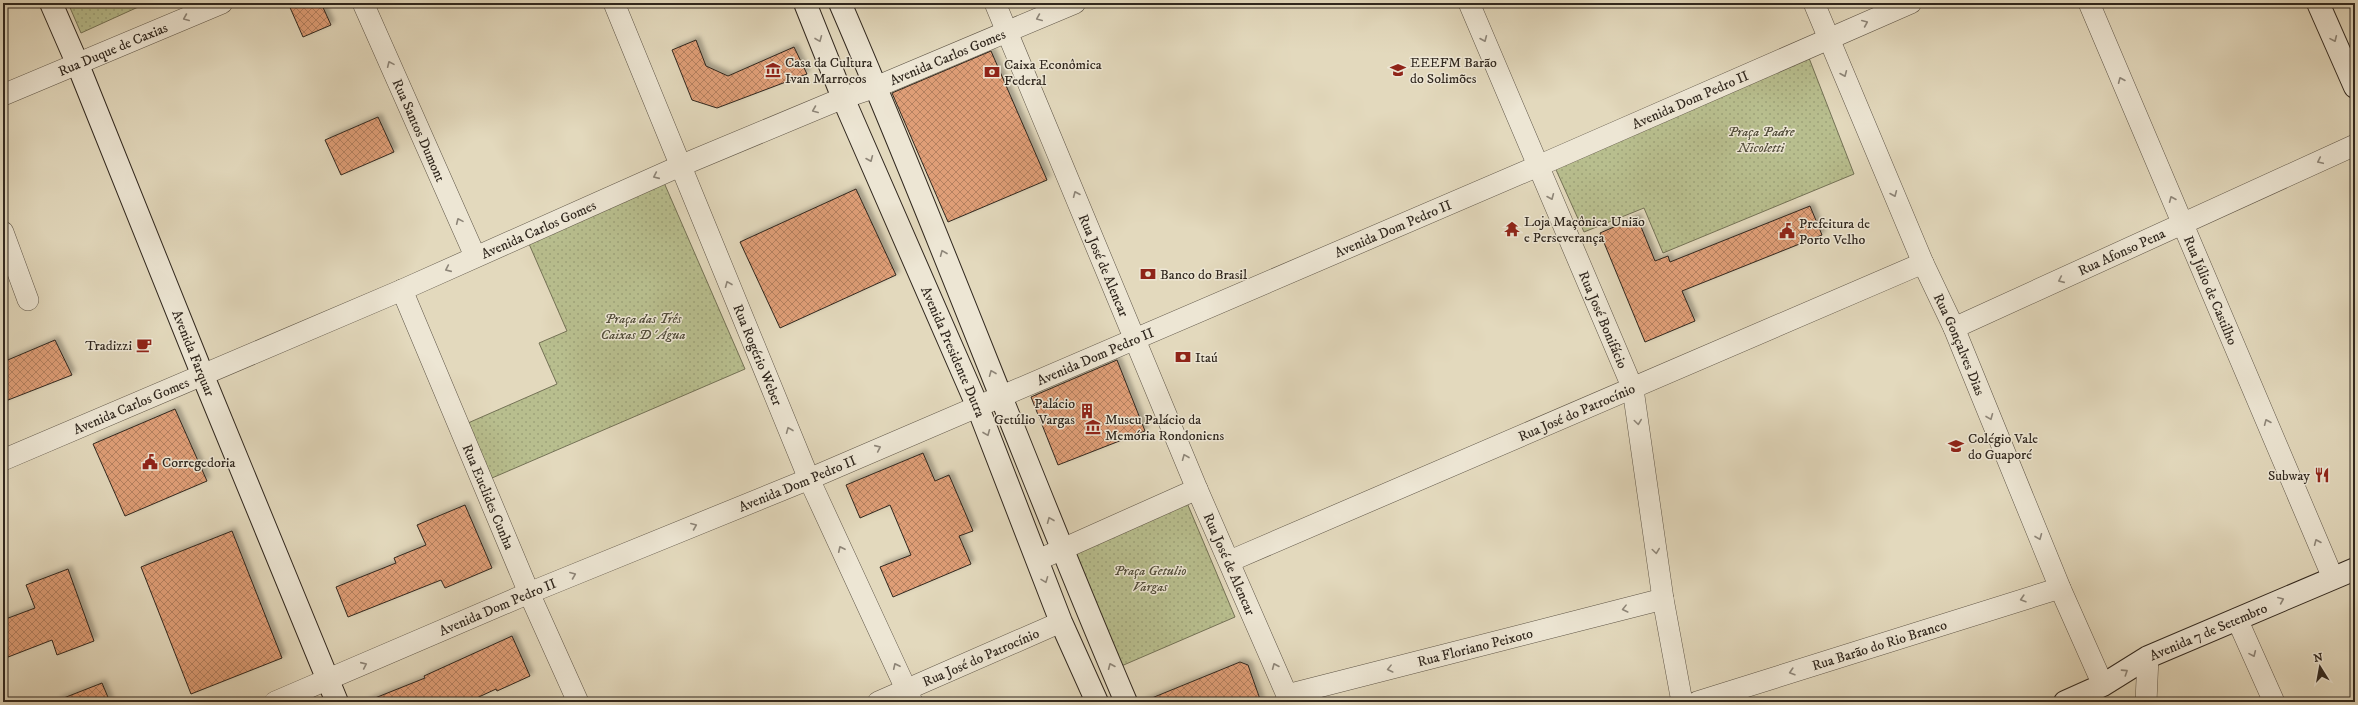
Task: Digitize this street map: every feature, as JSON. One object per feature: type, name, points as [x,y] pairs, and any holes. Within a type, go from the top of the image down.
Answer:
[{"type":"street","name":"Avenida Farquar","points":[[51,3],[78,64],[203,376],[337,702]]},
{"type":"street","name":"Rua Duque de Caxias","points":[[3,95],[222,3]]},
{"type":"street","name":"Rua Santos Dumont","points":[[363,3],[475,256]]},
{"type":"street","name":"Rua Rogério Weber","points":[[614,3],[809,479],[910,696]]},
{"type":"street","name":"Avenida Presidente Dutra","points":[[805,3],[843,98],[977,405],[1061,622],[1097,702]]},
{"type":"street","name":"Avenida Presidente Dutra","points":[[840,3],[876,87],[1062,549],[1126,702]]},
{"type":"street","name":"Rua José de Alencar","points":[[995,3],[1136,338],[1197,489],[1289,698]]},
{"type":"street","name":"Avenida Carlos Gomes","points":[[3,460],[402,290],[475,256],[680,166],[843,98],[876,87],[1075,3]]},
{"type":"street","name":"Rua José Bonifácio","points":[[1469,3],[1633,389],[1663,599],[1682,702]]},
{"type":"street","name":"Rua Gonçalves Dias","points":[[1814,3],[1830,38],[1923,263],[1954,328],[2060,588],[2103,685]]},
{"type":"street","name":"Avenida Dom Pedro II","points":[[275,702],[328,681],[529,593],[809,479],[977,405],[1538,166],[1911,3]]},
{"type":"street","name":"Rua Júlio de Castilho","points":[[2089,3],[2333,578]]},
{"type":"street","points":[[2318,3],[2355,87]]},
{"type":"street","name":"Rua Afonso Pena","points":[[1954,328],[2183,225],[2355,145]]},
{"type":"street","points":[[3,232],[28,300]]},
{"type":"street","name":"Rua José do Patrocínio","points":[[1230,561],[1923,263]]},
{"type":"street","name":"Rua Euclides Cunha","points":[[402,290],[529,593],[578,702]]},
{"type":"street","points":[[1038,560],[1197,489]]},
{"type":"street","name":"Avenida 7 de Setembro","points":[[2065,702],[2103,685],[2148,657],[2355,569]]},
{"type":"street","name":"Rua Barão do Rio Branco","points":[[1697,702],[2060,588]]},
{"type":"street","name":"Rua Floriano Peixoto","points":[[1289,698],[1663,599]]},
{"type":"street","points":[[2237,619],[2274,702]]},
{"type":"street","name":"Rua José do Patrocínio","points":[[878,702],[910,696],[1061,622]]},
{"type":"street","points":[[2146,702],[2148,657]]},
{"type":"green space","points":[[68,3],[147,3],[81,33]]},
{"type":"green space","name":"Praça Padre Nicoletti","points":[[1809,58],[1854,174],[1663,253],[1644,208],[1584,232],[1553,163]]},
{"type":"green space","name":"Praça das Três Caixas D´Água","points":[[662,178],[745,369],[492,478],[468,423],[557,384],[539,343],[567,331],[526,237]]},
{"type":"green space","name":"Praça Getulio Vargas","points":[[1182,491],[1235,617],[1119,667],[1065,540]]},
{"type":"building","points":[[288,3],[321,3],[331,25],[303,37]]},
{"type":"building","name":"Casa da Cultura Ivan Marrocos","points":[[696,40],[706,66],[728,76],[794,47],[807,74],[717,108],[692,100],[672,50]]},
{"type":"building","points":[[991,51],[1047,180],[948,222],[892,93]]},
{"type":"building","points":[[378,117],[394,152],[341,175],[325,140]]},
{"type":"building","points":[[856,189],[896,275],[780,328],[740,242]]},
{"type":"building","points":[[1810,206],[1822,235],[1682,291],[1695,321],[1645,342],[1600,233],[1637,217],[1655,261],[1668,256],[1670,262]]},
{"type":"building","points":[[55,340],[72,375],[3,402],[3,362]]},
{"type":"building","name":"Palácio Getúlio Vargas","points":[[1117,360],[1145,431],[1058,465],[1031,397]]},
{"type":"building","name":"Corregedoria","points":[[175,409],[207,481],[125,516],[93,444]]},
{"type":"building","points":[[923,453],[935,481],[949,475],[973,531],[959,536],[971,564],[893,597],[880,567],[911,555],[890,505],[860,518],[846,485]]},
{"type":"building","points":[[465,505],[492,568],[445,588],[441,580],[348,617],[336,587],[396,563],[394,558],[426,545],[417,525]]},
{"type":"building","points":[[232,531],[282,658],[191,694],[141,567]]},
{"type":"building","points":[[68,569],[94,641],[57,655],[52,640],[3,659],[3,620],[35,608],[26,585]]},
{"type":"building","points":[[512,636],[530,676],[497,691],[496,689],[468,702],[365,702],[425,678],[424,676]]},
{"type":"building","points":[[1240,662],[1248,665],[1261,702],[1142,702]]},
{"type":"building","points":[[102,683],[110,702],[56,701]]},
{"type":"place","name":"Casa da Cultura Ivan Marrocos","points":[[773,70]]},
{"type":"place","name":"EEEFM Barão do Solimões","points":[[1398,70]]},
{"type":"place","name":"Caixa Econômica Federal","points":[[992,72]]},
{"type":"place","name":"Loja Maçônica União e Perseverança","points":[[1512,229]]},
{"type":"place","name":"Prefeitura de Porto Velho","points":[[1787,231]]},
{"type":"place","name":"Banco do Brasil","points":[[1148,274]]},
{"type":"place","name":"Tradizzi","points":[[144,345]]},
{"type":"place","name":"Itaú","points":[[1183,357]]},
{"type":"place","name":"Palácio Getúlio Vargas","points":[[1087,411]]},
{"type":"place","name":"Museu Palácio da Memória Rondoniens","points":[[1093,427]]},
{"type":"place","name":"Colégio Vale do Guaporé","points":[[1956,446]]},
{"type":"place","name":"Corregedoria","points":[[150,462]]},
{"type":"place","name":"Subway","points":[[2322,475]]}]
